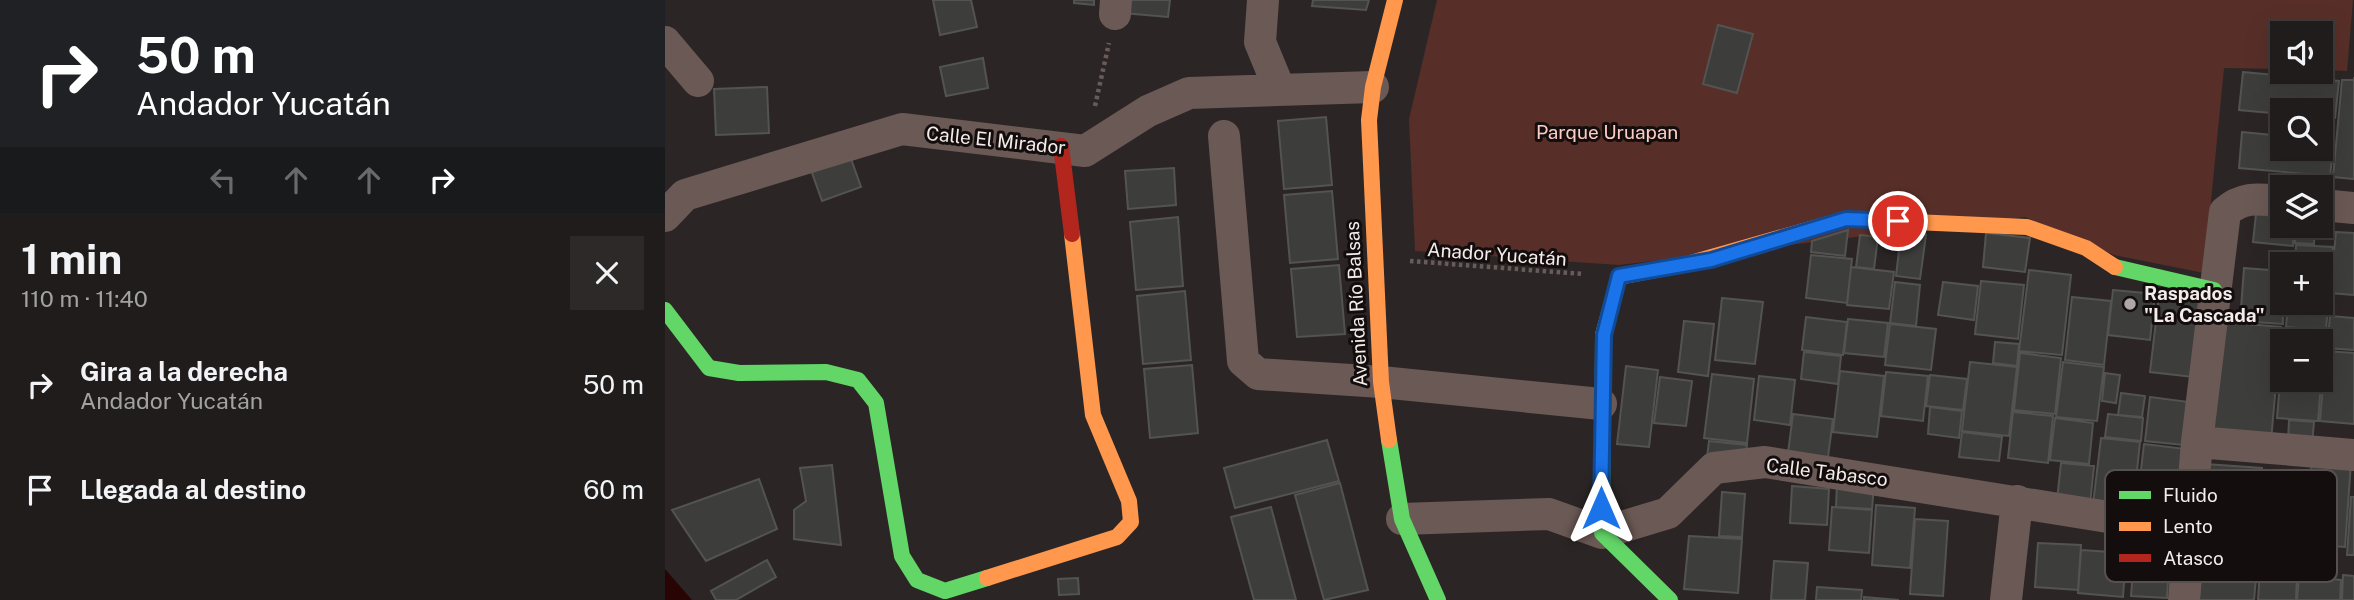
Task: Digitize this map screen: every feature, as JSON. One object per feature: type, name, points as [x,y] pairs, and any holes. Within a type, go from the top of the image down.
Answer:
[{"type":"street","points":[[1263,0],[1260,42],[1279,88]]},
{"type":"street","name":"Avenida Río Balsas","points":[[1395,0],[1373,87],[1369,120],[1381,382],[1402,519],[1438,600]]},
{"type":"street","points":[[665,42],[698,81]]},
{"type":"street","name":"Calle El Mirador","points":[[665,216],[685,195],[902,129],[1073,148],[1189,93],[1373,87]]},
{"type":"street","points":[[1224,136],[1243,361],[1258,374],[1381,382],[1601,404]]},
{"type":"street","points":[[665,310],[709,368],[739,373],[826,372],[858,380],[876,403],[902,556],[917,580],[945,591],[1117,537],[1131,522],[1129,501],[1093,415],[1073,148]]},
{"type":"street","points":[[2194,470],[2225,212],[2236,201],[2254,198],[2270,200]]},
{"type":"street","points":[[2333,206],[2354,208]]},
{"type":"street","points":[[1602,533],[1601,404],[1604,335],[1619,276],[1711,260],[1846,219],[2027,227],[2086,248],[2110,266],[2214,290]]},
{"type":"street","points":[[2197,442],[2354,455]]},
{"type":"street","name":"Calle Tabasco","points":[[1602,533],[1668,513],[1714,468],[1765,462],[2105,516]]},
{"type":"street","points":[[2006,600],[2017,501]]},
{"type":"street","points":[[1402,519],[1549,514],[1602,533],[1670,600]]},
{"type":"street","points":[[2184,600],[2185,582]]},
{"type":"path","points":[[1073,148],[1115,7]]},
{"type":"path","name":"Anador Yucatán","points":[[1374,259],[1619,276]]},
{"type":"green space","name":"Parque Uruapan","points":[[1437,0],[2353,0],[2347,71],[2333,70],[2333,21],[2270,21],[2270,69],[2224,68],[2204,273],[2114,255],[2025,217],[1619,265],[1415,251],[1409,119]]},
{"type":"shaded area","points":[[665,569],[692,600],[665,600]]},
{"type":"building","points":[[933,0],[971,0],[977,27],[940,35]]},
{"type":"building","points":[[1074,0],[1094,0],[1094,5],[1074,3]]},
{"type":"building","points":[[1124,0],[1170,0],[1168,17],[1123,13]]},
{"type":"building","points":[[1313,0],[1369,0],[1366,10],[1312,6]]},
{"type":"building","points":[[1718,25],[1753,34],[1737,93],[1703,84]]},
{"type":"building","points":[[983,58],[988,88],[946,96],[940,67]]},
{"type":"building","points":[[2243,72],[2270,75],[2270,84],[2333,84],[2333,80],[2339,81],[2335,118],[2333,98],[2270,98],[2270,113],[2239,110]]},
{"type":"building","points":[[2342,80],[2354,80],[2354,179],[2333,177]]},
{"type":"building","points":[[767,87],[769,133],[716,135],[714,89]]},
{"type":"building","points":[[1326,117],[1332,185],[1284,189],[1278,121]]},
{"type":"building","points":[[2242,132],[2270,135],[2270,161],[2332,161],[2330,175],[2239,168]]},
{"type":"building","points":[[850,156],[861,187],[822,201],[811,170]]},
{"type":"building","points":[[1174,168],[1176,205],[1128,209],[1125,171]]},
{"type":"building","points":[[1332,191],[1338,259],[1290,263],[1284,195]]},
{"type":"building","points":[[2256,214],[2270,216],[2270,238],[2293,238],[2293,246],[2253,242]]},
{"type":"building","points":[[1178,217],[1183,286],[1136,290],[1130,222]]},
{"type":"building","points":[[1848,230],[1845,256],[1811,252],[1812,241]]},
{"type":"building","points":[[2336,232],[2354,233],[2354,295],[2333,293]]},
{"type":"building","points":[[1901,233],[1926,235],[1920,279],[1896,276]]},
{"type":"building","points":[[1986,233],[2030,238],[2025,272],[1983,267]]},
{"type":"building","points":[[1860,235],[1878,237],[1874,269],[1856,267]]},
{"type":"building","points":[[2295,238],[2314,238],[2314,244],[2295,243]]},
{"type":"building","points":[[2296,245],[2333,247],[2333,252],[2296,252]]},
{"type":"building","points":[[1811,255],[1852,259],[1847,303],[1806,298]]},
{"type":"building","points":[[1339,265],[1345,334],[1297,337],[1291,269]]},
{"type":"building","points":[[1851,267],[1894,272],[1889,309],[1847,305]]},
{"type":"building","points":[[2244,268],[2270,270],[2270,315],[2283,315],[2283,324],[2240,321]]},
{"type":"building","points":[[2029,270],[2071,275],[2062,355],[2019,351]]},
{"type":"building","points":[[1981,281],[2024,285],[2018,339],[1975,334]]},
{"type":"building","points":[[1895,282],[1920,285],[1916,326],[1890,323]]},
{"type":"building","points":[[1943,282],[1978,286],[1974,320],[1938,315]]},
{"type":"building","points":[[2113,290],[2155,294],[2150,340],[2108,335]]},
{"type":"building","points":[[1185,291],[1191,360],[1143,364],[1137,296]]},
{"type":"building","points":[[2159,295],[2201,299],[2193,377],[2150,372]]},
{"type":"building","points":[[2072,297],[2111,301],[2104,365],[2065,360]]},
{"type":"building","points":[[1722,298],[1763,302],[1755,364],[1715,360]]},
{"type":"building","points":[[2287,315],[2327,315],[2326,329],[2286,327]]},
{"type":"building","points":[[2330,316],[2354,318],[2354,350],[2333,348],[2333,329],[2329,329]]},
{"type":"building","points":[[1806,317],[1847,322],[1843,355],[1802,350]]},
{"type":"building","points":[[1848,319],[1888,323],[1884,357],[1844,353]]},
{"type":"building","points":[[1684,321],[1714,324],[1708,376],[1678,372]]},
{"type":"building","points":[[2222,322],[2281,327],[2270,329],[2270,392],[2275,392],[2271,441],[2212,436]]},
{"type":"building","points":[[1890,324],[1936,329],[1931,370],[1885,365]]},
{"type":"building","points":[[1995,342],[2019,344],[2017,366],[1993,363]]},
{"type":"building","points":[[1804,352],[1841,356],[1838,384],[1801,379]]},
{"type":"building","points":[[2333,352],[2354,353],[2354,424],[2320,421],[2322,392],[2333,392]]},
{"type":"building","points":[[2020,353],[2061,358],[2055,414],[2014,410]]},
{"type":"building","points":[[1970,362],[2017,367],[2009,436],[1962,431]]},
{"type":"building","points":[[2063,362],[2104,367],[2097,421],[2056,417]]},
{"type":"building","points":[[1192,365],[1198,433],[1150,438],[1144,369]]},
{"type":"building","points":[[1626,366],[1658,370],[1649,447],[1617,444]]},
{"type":"building","points":[[1840,371],[1884,376],[1877,437],[1833,432]]},
{"type":"building","points":[[1886,372],[1928,376],[1923,421],[1881,416]]},
{"type":"building","points":[[2105,373],[2120,375],[2116,403],[2102,401]]},
{"type":"building","points":[[1712,374],[1754,379],[1747,443],[1704,438]]},
{"type":"building","points":[[1930,375],[1967,379],[1963,410],[1926,406]]},
{"type":"building","points":[[1759,376],[1795,380],[1790,425],[1754,420]]},
{"type":"building","points":[[1660,377],[1692,381],[1686,426],[1654,423]]},
{"type":"building","points":[[2279,392],[2320,392],[2318,421],[2277,418]]},
{"type":"building","points":[[2121,393],[2145,396],[2142,417],[2118,415]]},
{"type":"building","points":[[2150,397],[2189,402],[2184,445],[2145,441]]},
{"type":"building","points":[[1930,407],[1962,411],[1959,438],[1928,434]]},
{"type":"building","points":[[2013,412],[2053,416],[2048,463],[2008,458]]},
{"type":"building","points":[[1793,414],[1833,419],[1828,457],[1788,453]]},
{"type":"building","points":[[2108,414],[2143,418],[2141,441],[2105,437]]},
{"type":"building","points":[[2055,418],[2093,423],[2089,464],[2050,460]]},
{"type":"building","points":[[2289,420],[2314,422],[2312,445],[2288,443]]},
{"type":"building","points":[[1962,432],[2002,437],[1999,461],[1959,457]]},
{"type":"building","points":[[2101,438],[2140,442],[2137,470],[2105,470],[2105,505],[2093,504]]},
{"type":"building","points":[[1327,440],[1339,481],[1235,508],[1224,468]]},
{"type":"building","points":[[1709,441],[1747,445],[1745,459],[1706,465]]},
{"type":"building","points":[[2144,444],[2186,449],[2184,470],[2141,470]]},
{"type":"building","points":[[2312,459],[2351,462],[2345,547],[2337,546],[2337,470],[2311,470]]},
{"type":"building","points":[[2061,463],[2094,466],[2090,504],[2057,500]]},
{"type":"building","points":[[2205,464],[2262,468],[2262,470],[2205,470]]},
{"type":"building","points":[[832,465],[841,545],[794,539],[794,510],[806,501],[800,468]]},
{"type":"building","points":[[759,479],[777,529],[706,561],[672,510]]},
{"type":"building","points":[[1837,482],[1874,485],[1872,509],[1836,507]]},
{"type":"building","points":[[1340,483],[1368,590],[1324,600],[1295,495]]},
{"type":"building","points":[[1792,486],[1829,489],[1827,525],[1790,523]]},
{"type":"building","points":[[1722,492],[1745,494],[1742,537],[1719,536]]},
{"type":"building","points":[[2351,497],[2354,497],[2354,555],[2347,555]]},
{"type":"building","points":[[1876,505],[1915,508],[1910,568],[1872,565]]},
{"type":"building","points":[[1271,507],[1296,600],[1254,600],[1231,517]]},
{"type":"building","points":[[1832,507],[1872,510],[1869,553],[1829,550]]},
{"type":"building","points":[[1915,519],[1948,521],[1943,596],[1910,594]]},
{"type":"building","points":[[1689,536],[1742,539],[1738,593],[1684,589]]},
{"type":"building","points":[[2038,543],[2081,545],[2078,590],[2035,587]]},
{"type":"building","points":[[2081,550],[2105,552],[2105,582],[2124,582],[2123,597],[2078,593]]},
{"type":"building","points":[[767,560],[776,577],[736,600],[716,600],[711,591]]},
{"type":"building","points":[[1774,561],[1808,563],[1805,600],[1771,600]]},
{"type":"building","points":[[2343,575],[2354,576],[2354,600],[2342,600]]},
{"type":"building","points":[[1078,578],[1079,594],[1059,595],[1058,579]]},
{"type":"building","points":[[2341,580],[2340,600],[2297,600],[2298,582]]},
{"type":"building","points":[[2132,582],[2168,582],[2167,598],[2131,596]]},
{"type":"building","points":[[2200,582],[2256,582],[2254,600],[2199,600]]},
{"type":"building","points":[[2259,582],[2297,582],[2296,600],[2258,600]]},
{"type":"building","points":[[1817,587],[1862,590],[1861,600],[1816,600]]},
{"type":"building","points":[[1864,597],[1899,600],[1864,600]]},
{"type":"traffic: fast","points":[[1670,600],[1602,533],[1603,335],[1619,277],[1687,264]]},
{"type":"traffic: fast","points":[[2115,267],[2214,290]]},
{"type":"traffic: fast","points":[[665,310],[709,368],[739,373],[826,372],[858,380],[876,403],[902,556],[917,580],[945,591],[987,578]]},
{"type":"traffic: fast","points":[[1389,440],[1402,519],[1438,600]]},
{"type":"traffic: slow","points":[[1389,440],[1381,382],[1369,120],[1373,87],[1395,0]]},
{"type":"traffic: slow","points":[[1687,264],[1846,219],[2027,227],[2086,248],[2115,267]]},
{"type":"traffic: slow","points":[[987,578],[1117,537],[1131,522],[1129,501],[1093,415],[1072,234]]},
{"type":"traffic: jam","points":[[1061,146],[1072,234]]},
{"type":"place","name":"Raspados \"La Cascada\"","points":[[2130,304]]},
{"type":"route","points":[[1601,508],[1604,335],[1619,276],[1711,260],[1846,219],[1898,221]]}]
